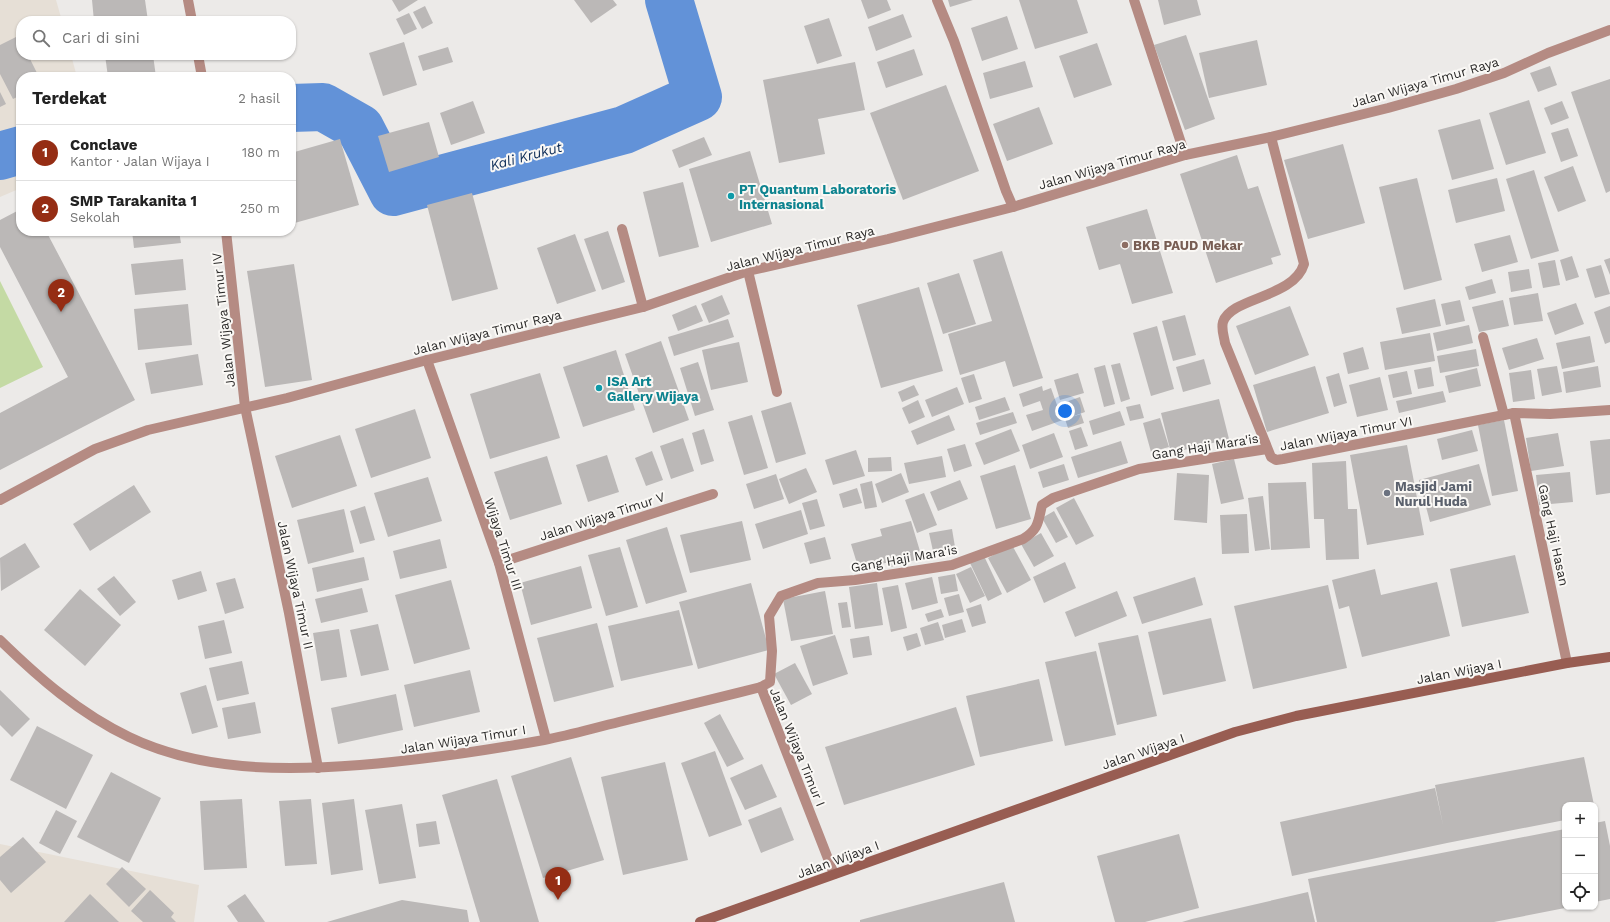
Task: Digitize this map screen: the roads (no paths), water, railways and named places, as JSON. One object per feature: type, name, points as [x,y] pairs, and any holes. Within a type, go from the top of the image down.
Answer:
[{"type":"main road","name":"Jalan Wijaya I","points":[[700,922],[1235,732],[1296,716],[1567,663],[1610,657]]},
{"type":"street","points":[[188,0],[191,16]]},
{"type":"street","points":[[937,0],[954,41],[1006,191],[1013,206]]},
{"type":"street","points":[[1134,0],[1185,155]]},
{"type":"street","name":"Jalan Wijaya Timur Raya","points":[[0,500],[95,450],[148,430],[287,398],[427,360],[642,307],[748,271],[888,239],[1013,206],[1185,155],[1271,137],[1388,108],[1456,89],[1504,73],[1548,53],[1610,30]]},
{"type":"street","points":[[199,60],[201,72]]},
{"type":"street","name":"Jalan Wijaya Timur VI","points":[[1271,137],[1304,264],[1299,275],[1270,295],[1237,308],[1228,314],[1223,322],[1222,330],[1225,343],[1271,457],[1276,460],[1283,460],[1514,413],[1550,414],[1610,410]]},
{"type":"street","points":[[622,229],[642,307]]},
{"type":"street","name":"Jalan Wijaya Timur IV","points":[[227,236],[245,407]]},
{"type":"street","points":[[748,271],[777,392]]},
{"type":"street","points":[[1483,337],[1504,415]]},
{"type":"street","name":"Wijaya Timur III","points":[[427,360],[499,563],[546,740]]},
{"type":"street","name":"Jalan Wijaya Timur II","points":[[245,407],[289,613],[318,768]]},
{"type":"street","name":"Gang Haji Hasan","points":[[1514,413],[1567,663]]},
{"type":"street","name":"Gang Haji Mara'is","points":[[761,687],[770,682],[772,651],[769,616],[781,596],[818,583],[855,580],[952,565],[1023,539],[1031,534],[1036,529],[1042,505],[1053,498],[1139,469],[1267,449]]},
{"type":"street","name":"Jalan Wijaya Timur V","points":[[499,563],[713,494]]},
{"type":"street","name":"Jalan Wijaya Timur I","points":[[0,640],[43,682],[80,709],[128,737],[161,750],[198,759],[240,766],[318,768],[422,760],[546,740],[761,687],[834,874]]},
{"type":"waterway","name":"Kali Krukut","points":[[296,108],[323,107],[360,128],[393,192],[624,130],[698,97],[669,0]]},
{"type":"waterway","name":"Kali Krukut","points":[[0,156],[16,151]]},
{"type":"place","name":"PT Quantum Laboratoris Internasional","points":[[731,196]]},
{"type":"place","name":"BKB PAUD Mekar","points":[[1125,245]]},
{"type":"place","name":"SMP Tarakanita 1","points":[[61,312]]},
{"type":"place","name":"ISA Art Gallery Wijaya","points":[[599,388]]},
{"type":"place","name":"Masjid Jami Nurul Huda","points":[[1387,493]]},
{"type":"place","name":"Conclave","points":[[558,900]]}]
